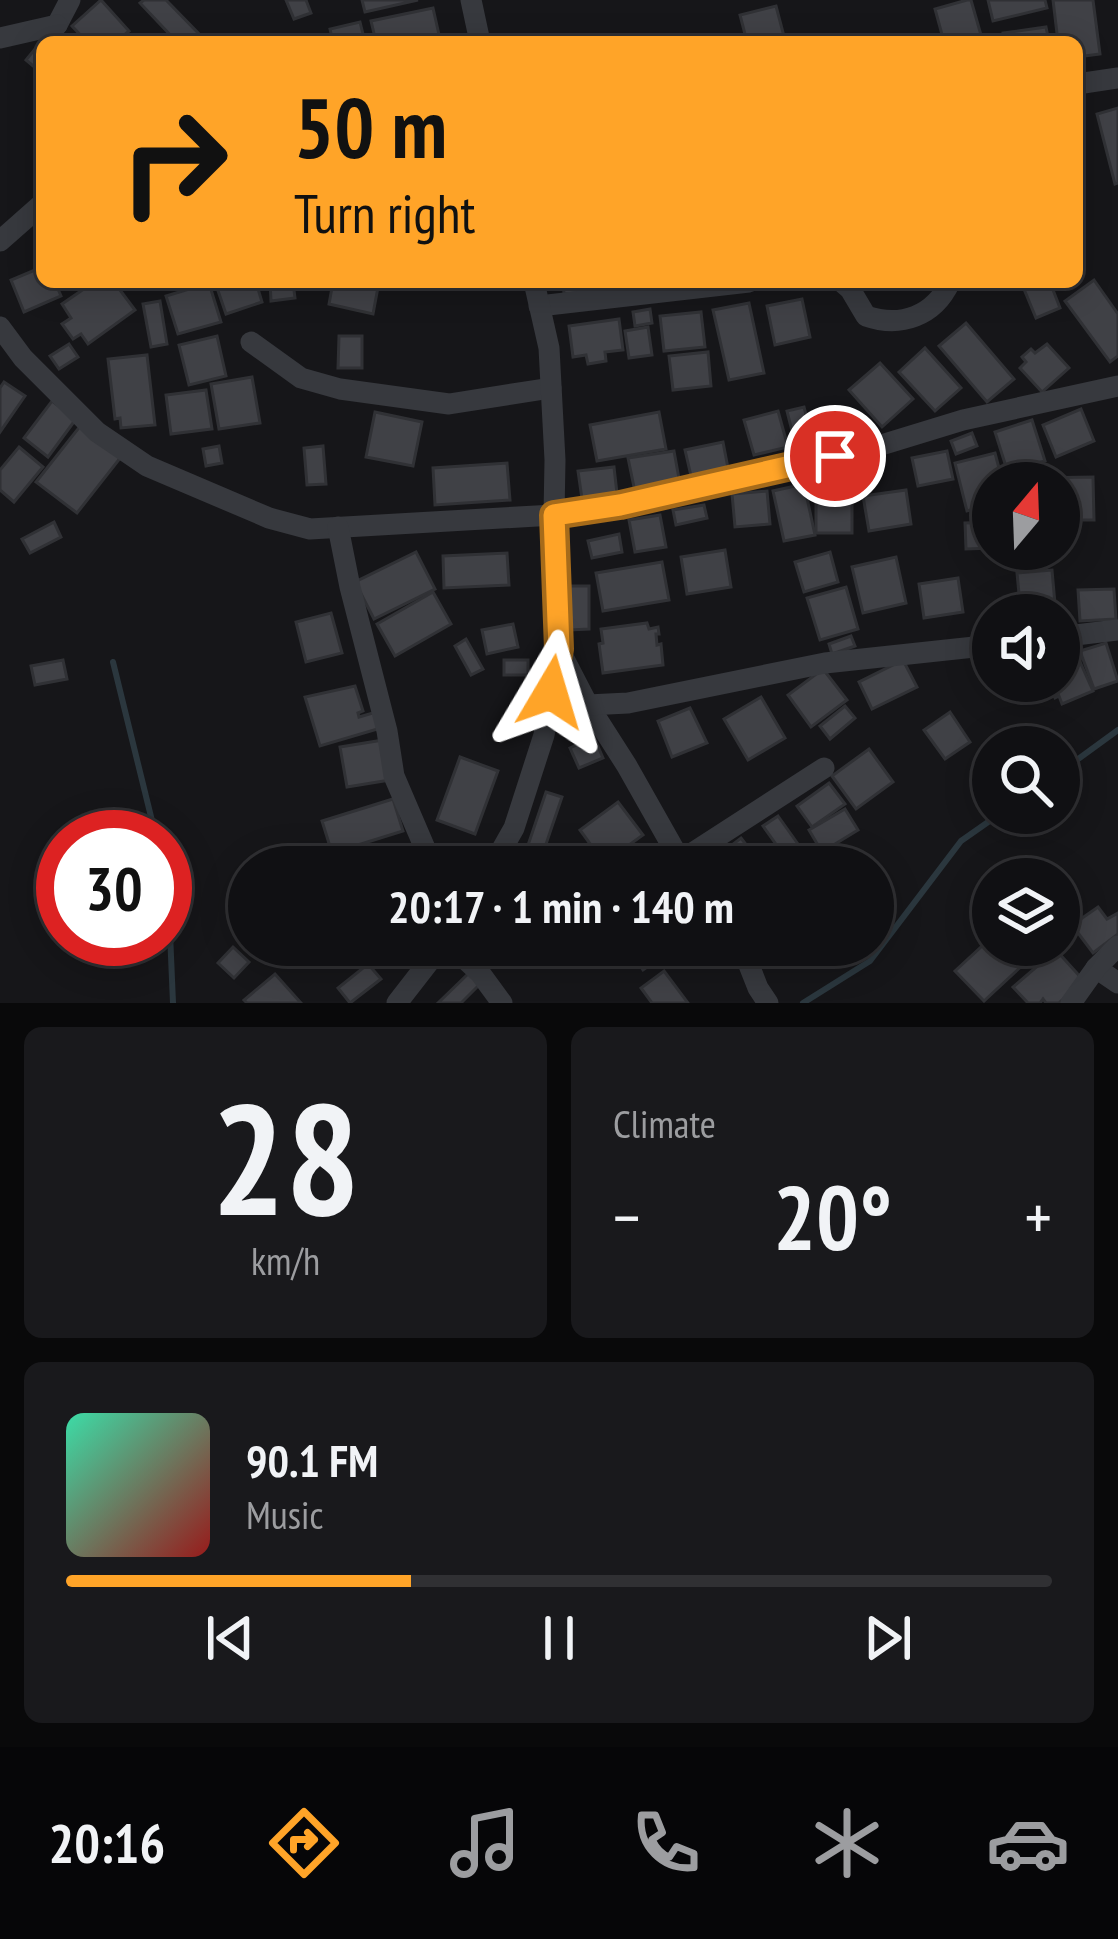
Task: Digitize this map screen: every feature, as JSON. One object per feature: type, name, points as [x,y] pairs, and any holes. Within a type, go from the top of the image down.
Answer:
[{"type":"street","points":[[0,38],[65,33],[70,0]]},
{"type":"street","points":[[471,0],[479,36]]},
{"type":"street","points":[[1083,83],[1118,78]]},
{"type":"street","points":[[0,241],[36,209]]},
{"type":"street","points":[[504,846],[544,735],[559,649],[549,348],[535,288]]},
{"type":"street","points":[[539,306],[696,288]]},
{"type":"street","points":[[849,288],[866,316],[882,321],[904,321],[940,302],[947,288]]},
{"type":"street","points":[[0,327],[23,358],[97,432],[147,466],[269,518],[310,529],[554,515],[620,505],[1118,386]]},
{"type":"street","points":[[251,342],[301,378],[340,389],[449,404],[551,388]]},
{"type":"street","points":[[338,527],[394,776],[425,846]]},
{"type":"street","points":[[1080,634],[1117,630]]},
{"type":"street","points":[[587,705],[628,703],[825,662],[972,647]]},
{"type":"street","points":[[559,649],[672,846]]},
{"type":"street","points":[[709,846],[824,768]]},
{"type":"street","points":[[1071,1003],[1118,946]]},
{"type":"street","points":[[397,1003],[428,966]]},
{"type":"street","points":[[472,966],[502,1003]]},
{"type":"street","points":[[749,966],[768,1003]]},
{"type":"street","points":[[1096,968],[1118,983]]},
{"type":"building","points":[[101,0],[129,31],[123,36],[81,36],[72,26]]},
{"type":"building","points":[[166,0],[201,36],[171,36],[140,3]]},
{"type":"building","points":[[286,0],[306,0],[311,13],[294,19]]},
{"type":"building","points":[[362,0],[418,0],[365,12]]},
{"type":"building","points":[[971,0],[981,36],[942,36],[935,9]]},
{"type":"building","points":[[988,0],[1045,0],[1047,8],[993,21]]},
{"type":"building","points":[[1053,0],[1093,0],[1100,54],[1083,56],[1083,36],[1057,36]]},
{"type":"building","points":[[776,6],[784,36],[745,36],[740,15]]},
{"type":"building","points":[[433,8],[439,36],[375,36],[371,21]]},
{"type":"building","points":[[360,22],[364,36],[332,36],[330,29]]},
{"type":"building","points":[[1046,27],[1048,36],[1003,36]]},
{"type":"building","points":[[36,48],[36,68],[26,60]]},
{"type":"building","points":[[1118,108],[1118,183],[1115,184],[1097,114]]},
{"type":"building","points":[[36,270],[36,288],[58,288],[61,296],[24,312],[11,280]]},
{"type":"building","points":[[1094,280],[1118,314],[1118,356],[1110,362],[1065,301]]},
{"type":"building","points":[[85,288],[118,288],[135,310],[88,344],[81,334],[73,339],[62,324],[71,318],[62,304]]},
{"type":"building","points":[[211,288],[221,322],[178,334],[166,296]]},
{"type":"building","points":[[217,288],[258,288],[262,302],[226,314]]},
{"type":"building","points":[[270,288],[294,288],[295,298],[271,301]]},
{"type":"building","points":[[332,288],[378,288],[373,314],[329,304]]},
{"type":"building","points":[[564,288],[604,288],[604,291],[564,294]]},
{"type":"building","points":[[1052,288],[1060,308],[1036,318],[1024,289]]},
{"type":"building","points":[[802,299],[810,337],[775,345],[767,306]]},
{"type":"building","points":[[160,301],[167,344],[151,347],[143,304]]},
{"type":"building","points":[[749,303],[764,373],[729,380],[713,310]]},
{"type":"building","points":[[650,309],[652,323],[635,326],[633,312]]},
{"type":"building","points":[[701,312],[705,347],[664,351],[660,316]]},
{"type":"building","points":[[619,319],[623,350],[605,352],[606,361],[588,364],[586,355],[573,357],[569,326]]},
{"type":"building","points":[[966,323],[1014,379],[987,402],[939,346]]},
{"type":"building","points":[[648,327],[652,355],[629,358],[625,331]]},
{"type":"building","points":[[217,336],[226,376],[189,385],[179,345]]},
{"type":"building","points":[[339,336],[362,336],[362,368],[338,368]]},
{"type":"building","points":[[69,344],[78,357],[59,369],[50,356]]},
{"type":"building","points":[[1047,344],[1069,368],[1042,392],[1020,368],[1026,362],[1022,357],[1031,349],[1035,353]]},
{"type":"building","points":[[925,348],[961,388],[935,411],[899,372]]},
{"type":"building","points":[[708,352],[711,386],[673,390],[669,356]]},
{"type":"building","points":[[147,355],[155,425],[121,428],[120,418],[115,419],[108,359]]},
{"type":"building","points":[[880,363],[913,399],[882,427],[849,390]]},
{"type":"building","points":[[252,377],[260,423],[219,429],[211,384]]},
{"type":"building","points":[[4,382],[25,396],[0,432],[0,388]]},
{"type":"building","points":[[206,390],[212,429],[171,434],[166,395]]},
{"type":"building","points":[[52,401],[76,419],[48,457],[24,438]]},
{"type":"building","points":[[804,407],[811,434],[794,439],[787,411]]},
{"type":"building","points":[[1081,409],[1094,441],[1056,457],[1043,425]]},
{"type":"building","points":[[778,411],[788,447],[754,455],[744,420]]},
{"type":"building","points":[[375,412],[422,422],[413,466],[366,457]]},
{"type":"building","points":[[659,412],[666,449],[597,461],[590,425]]},
{"type":"building","points":[[1032,420],[1045,461],[1004,462],[995,432]]},
{"type":"building","points":[[81,425],[121,457],[77,513],[36,482]]},
{"type":"building","points":[[972,433],[977,446],[956,454],[951,441]]},
{"type":"building","points":[[723,442],[728,468],[691,476],[685,450]]},
{"type":"building","points":[[219,446],[222,463],[206,466],[203,449]]},
{"type":"building","points":[[323,446],[326,484],[307,485],[304,448]]},
{"type":"building","points":[[19,447],[43,467],[14,502],[0,490],[0,470]]},
{"type":"building","points":[[674,451],[680,484],[635,492],[628,458]]},
{"type":"building","points":[[947,451],[953,479],[918,486],[912,458]]},
{"type":"building","points":[[995,453],[997,462],[972,462],[972,510],[967,511],[955,463]]},
{"type":"building","points":[[507,463],[510,500],[435,505],[433,468]]},
{"type":"building","points":[[614,467],[618,502],[583,506],[578,471]]},
{"type":"building","points":[[816,473],[852,473],[852,533],[816,533]]},
{"type":"building","points":[[1080,477],[1093,477],[1094,520],[1080,520]]},
{"type":"building","points":[[804,484],[815,535],[784,541],[773,491]]},
{"type":"building","points":[[906,490],[911,524],[869,531],[863,496]]},
{"type":"building","points":[[767,491],[770,524],[735,527],[732,494]]},
{"type":"building","points":[[704,505],[707,518],[676,525],[673,510]]},
{"type":"building","points":[[660,515],[666,547],[635,552],[629,520]]},
{"type":"building","points":[[54,522],[61,537],[30,553],[22,539]]},
{"type":"building","points":[[965,523],[972,523],[972,549],[966,549]]},
{"type":"building","points":[[619,534],[622,552],[592,558],[588,541]]},
{"type":"building","points":[[725,550],[731,587],[687,594],[681,557]]},
{"type":"building","points":[[416,552],[435,589],[374,619],[355,582]]},
{"type":"building","points":[[830,552],[838,582],[804,592],[795,562]]},
{"type":"building","points":[[507,553],[509,585],[444,588],[443,556]]},
{"type":"building","points":[[896,557],[906,603],[863,613],[852,567]]},
{"type":"building","points":[[662,562],[669,600],[603,611],[596,573]]},
{"type":"building","points":[[1052,570],[1054,594],[1019,594],[1017,573]]},
{"type":"building","points":[[958,578],[963,612],[924,618],[919,584]]},
{"type":"building","points":[[570,586],[589,586],[589,629],[570,630]]},
{"type":"building","points":[[846,587],[858,629],[820,640],[807,598]]},
{"type":"building","points":[[1114,589],[1116,619],[1080,621],[1078,590]]},
{"type":"building","points":[[433,592],[451,624],[395,656],[377,624]]},
{"type":"building","points":[[331,613],[342,653],[306,662],[296,622]]},
{"type":"building","points":[[647,623],[649,629],[658,627],[663,665],[603,673],[601,629]]},
{"type":"building","points":[[513,624],[518,647],[487,654],[482,630]]},
{"type":"building","points":[[851,636],[855,646],[832,654],[829,644]]},
{"type":"building","points":[[466,639],[483,669],[471,675],[455,646]]},
{"type":"building","points":[[1106,643],[1118,681],[1094,689],[1080,651]]},
{"type":"building","points":[[63,660],[67,679],[35,685],[31,666]]},
{"type":"building","points":[[504,660],[528,660],[528,675],[504,675]]},
{"type":"building","points":[[903,660],[917,687],[872,709],[859,682]]},
{"type":"building","points":[[1080,662],[1093,691],[1080,696]]},
{"type":"building","points":[[823,669],[847,700],[811,727],[788,695]]},
{"type":"building","points":[[355,686],[363,711],[359,717],[376,712],[381,728],[320,746],[305,697]]},
{"type":"building","points":[[761,697],[785,738],[748,760],[724,719]]},
{"type":"building","points":[[845,706],[855,718],[830,739],[820,726]]},
{"type":"building","points":[[690,708],[707,743],[672,757],[658,721]]},
{"type":"building","points":[[950,712],[970,742],[945,759],[924,730]]},
{"type":"building","points":[[594,737],[603,758],[579,768],[570,748]]},
{"type":"building","points":[[383,740],[390,780],[347,787],[340,747]]},
{"type":"building","points":[[869,749],[893,782],[856,809],[832,776]]},
{"type":"building","points":[[460,757],[498,771],[475,834],[437,820]]},
{"type":"building","points":[[829,783],[845,804],[812,827],[797,806]]},
{"type":"building","points":[[546,792],[562,797],[545,846],[528,846]]},
{"type":"building","points":[[393,799],[403,831],[355,846],[330,846],[322,821]]},
{"type":"building","points":[[618,802],[643,835],[628,846],[592,846],[580,830]]},
{"type":"building","points":[[845,809],[858,830],[832,846],[818,846],[809,830]]},
{"type":"building","points":[[778,816],[798,844],[777,846],[763,826]]},
{"type":"building","points":[[1098,907],[1107,919],[1118,913],[1118,934],[1093,953],[1080,936],[1080,919]]},
{"type":"building","points":[[228,952],[228,966],[245,966],[234,978],[218,963]]},
{"type":"building","points":[[972,955],[972,966],[1022,966],[984,1001],[955,971]]},
{"type":"building","points":[[366,966],[381,979],[350,1003],[338,988]]},
{"type":"building","points":[[1037,966],[1070,966],[1084,981],[1059,1003],[1043,999],[1028,1003],[1013,987]]},
{"type":"building","points":[[471,971],[482,982],[461,1003],[438,1003]]},
{"type":"building","points":[[664,971],[688,1003],[652,1003],[641,988]]},
{"type":"building","points":[[275,974],[301,1003],[244,1000]]},
{"type":"waterway","points":[[113,662],[149,810]]},
{"type":"waterway","points":[[1080,758],[1118,730]]},
{"type":"waterway","points":[[803,1003],[870,961],[961,841],[972,833]]},
{"type":"waterway","points":[[171,966],[173,1003]]},
{"type":"route","points":[[551,692],[559,649],[554,515],[620,505],[835,456]]}]
